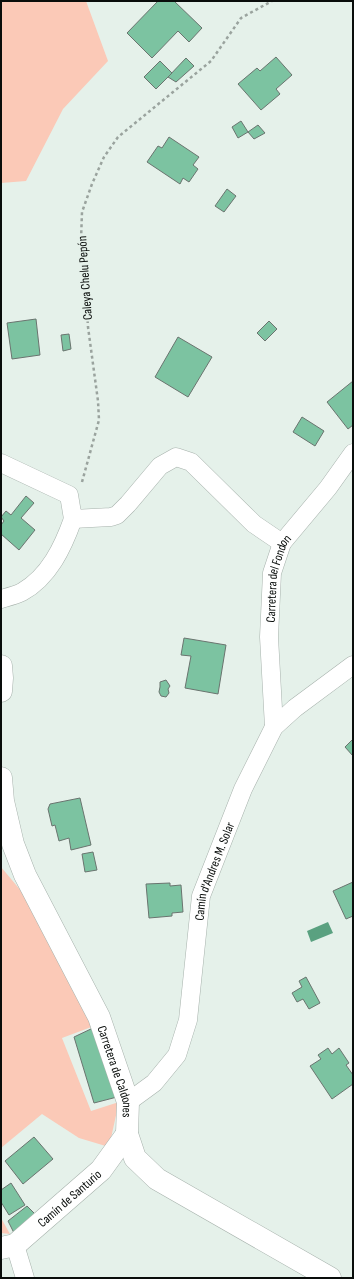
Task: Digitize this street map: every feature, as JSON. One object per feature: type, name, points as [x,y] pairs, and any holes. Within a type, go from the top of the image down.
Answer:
[{"type":"street","name":"Carretera del Fondon","points":[[274,727],[269,637],[272,573],[282,543],[328,488],[353,453]]},
{"type":"street","points":[[73,520],[111,517],[117,515],[160,466],[176,457],[191,462],[254,524],[282,543]]},
{"type":"street","points":[[1,463],[69,495],[73,520],[58,554],[43,576],[22,592],[1,599]]},
{"type":"street","name":"Camín d'Andres M. Solar","points":[[128,1102],[154,1084],[177,1055],[188,1020],[201,896],[243,789],[274,727],[295,708],[353,665]]},
{"type":"street","points":[[1,666],[1,690]]},
{"type":"street","name":"Carretera de Caldones","points":[[1,778],[7,842],[99,1017],[128,1102],[127,1134],[135,1158],[158,1179],[330,1278]]},
{"type":"street","name":"Camín de Santurio","points":[[8,1246],[100,1170],[127,1134]]},
{"type":"street","points":[[8,1246],[25,1278]]},
{"type":"path","name":"Caleya Chelu Pepón","points":[[81,489],[99,420],[98,401],[88,327],[81,240],[82,212],[92,184],[104,157],[118,137],[211,61],[241,18],[272,1]]},
{"type":"shaded area","points":[[1,1],[86,1],[108,61],[63,109],[26,181],[1,183]]},
{"type":"shaded area","points":[[1,867],[27,898],[94,1026],[62,1038],[91,1111],[119,1102],[109,1147],[79,1138],[42,1114],[1,1148]]},
{"type":"shaded area","points":[[328,922],[333,933],[311,942],[307,931]]},
{"type":"shaded area","points":[[1,1218],[10,1234],[1,1233]]},
{"type":"building","points":[[158,1],[174,1],[202,28],[189,42],[178,31],[152,58],[127,33]]},
{"type":"building","points":[[276,57],[292,75],[276,89],[280,94],[261,110],[238,84],[257,68],[260,71]]},
{"type":"building","points":[[186,58],[194,66],[176,82],[168,77]]},
{"type":"building","points":[[160,61],[172,73],[156,89],[144,77]]},
{"type":"building","points":[[241,121],[248,132],[238,138],[232,127]]},
{"type":"building","points":[[258,125],[265,133],[254,139],[248,132]]},
{"type":"building","points":[[169,137],[199,157],[193,165],[198,169],[189,182],[183,178],[180,184],[147,162],[158,146],[162,148]]},
{"type":"building","points":[[227,189],[236,196],[224,212],[215,206]]},
{"type":"building","points":[[36,319],[40,355],[12,359],[7,323]]},
{"type":"building","points":[[269,321],[277,329],[265,341],[257,333]]},
{"type":"building","points":[[69,334],[71,349],[63,351],[61,335]]},
{"type":"building","points":[[178,337],[212,357],[188,397],[155,377]]},
{"type":"building","points":[[353,381],[353,425],[348,429],[327,402]]},
{"type":"building","points":[[302,417],[324,431],[315,446],[293,432]]},
{"type":"building","points":[[26,496],[34,503],[21,518],[35,530],[19,550],[1,534],[1,525],[4,521],[1,517],[6,511],[11,515]]},
{"type":"building","points":[[184,638],[226,645],[218,694],[185,688],[191,656],[181,655]]},
{"type":"building","points":[[166,680],[170,686],[168,689],[169,693],[166,697],[161,696],[159,692],[160,682]]},
{"type":"building","points":[[353,739],[353,756],[345,747]]},
{"type":"building","points":[[80,798],[91,845],[71,850],[69,838],[59,841],[55,825],[52,826],[48,809],[50,804]]},
{"type":"building","points":[[93,852],[97,870],[85,872],[82,854]]},
{"type":"building","points":[[353,882],[353,916],[346,919],[333,891]]},
{"type":"building","points":[[170,883],[170,886],[181,885],[183,912],[172,913],[172,916],[149,918],[146,884]]},
{"type":"building","points":[[306,977],[320,1003],[309,1009],[303,999],[297,1002],[292,993],[302,987],[299,981]]},
{"type":"building","points":[[93,1028],[117,1097],[94,1103],[74,1037]]},
{"type":"building","points":[[328,1048],[332,1054],[339,1048],[349,1063],[346,1065],[353,1075],[353,1084],[332,1099],[310,1066],[321,1059],[318,1055]]},
{"type":"building","points":[[34,1137],[53,1159],[23,1184],[5,1161]]},
{"type":"building","points":[[11,1183],[25,1205],[9,1215],[1,1202],[1,1190]]},
{"type":"building","points":[[27,1206],[35,1214],[14,1233],[8,1221]]}]
